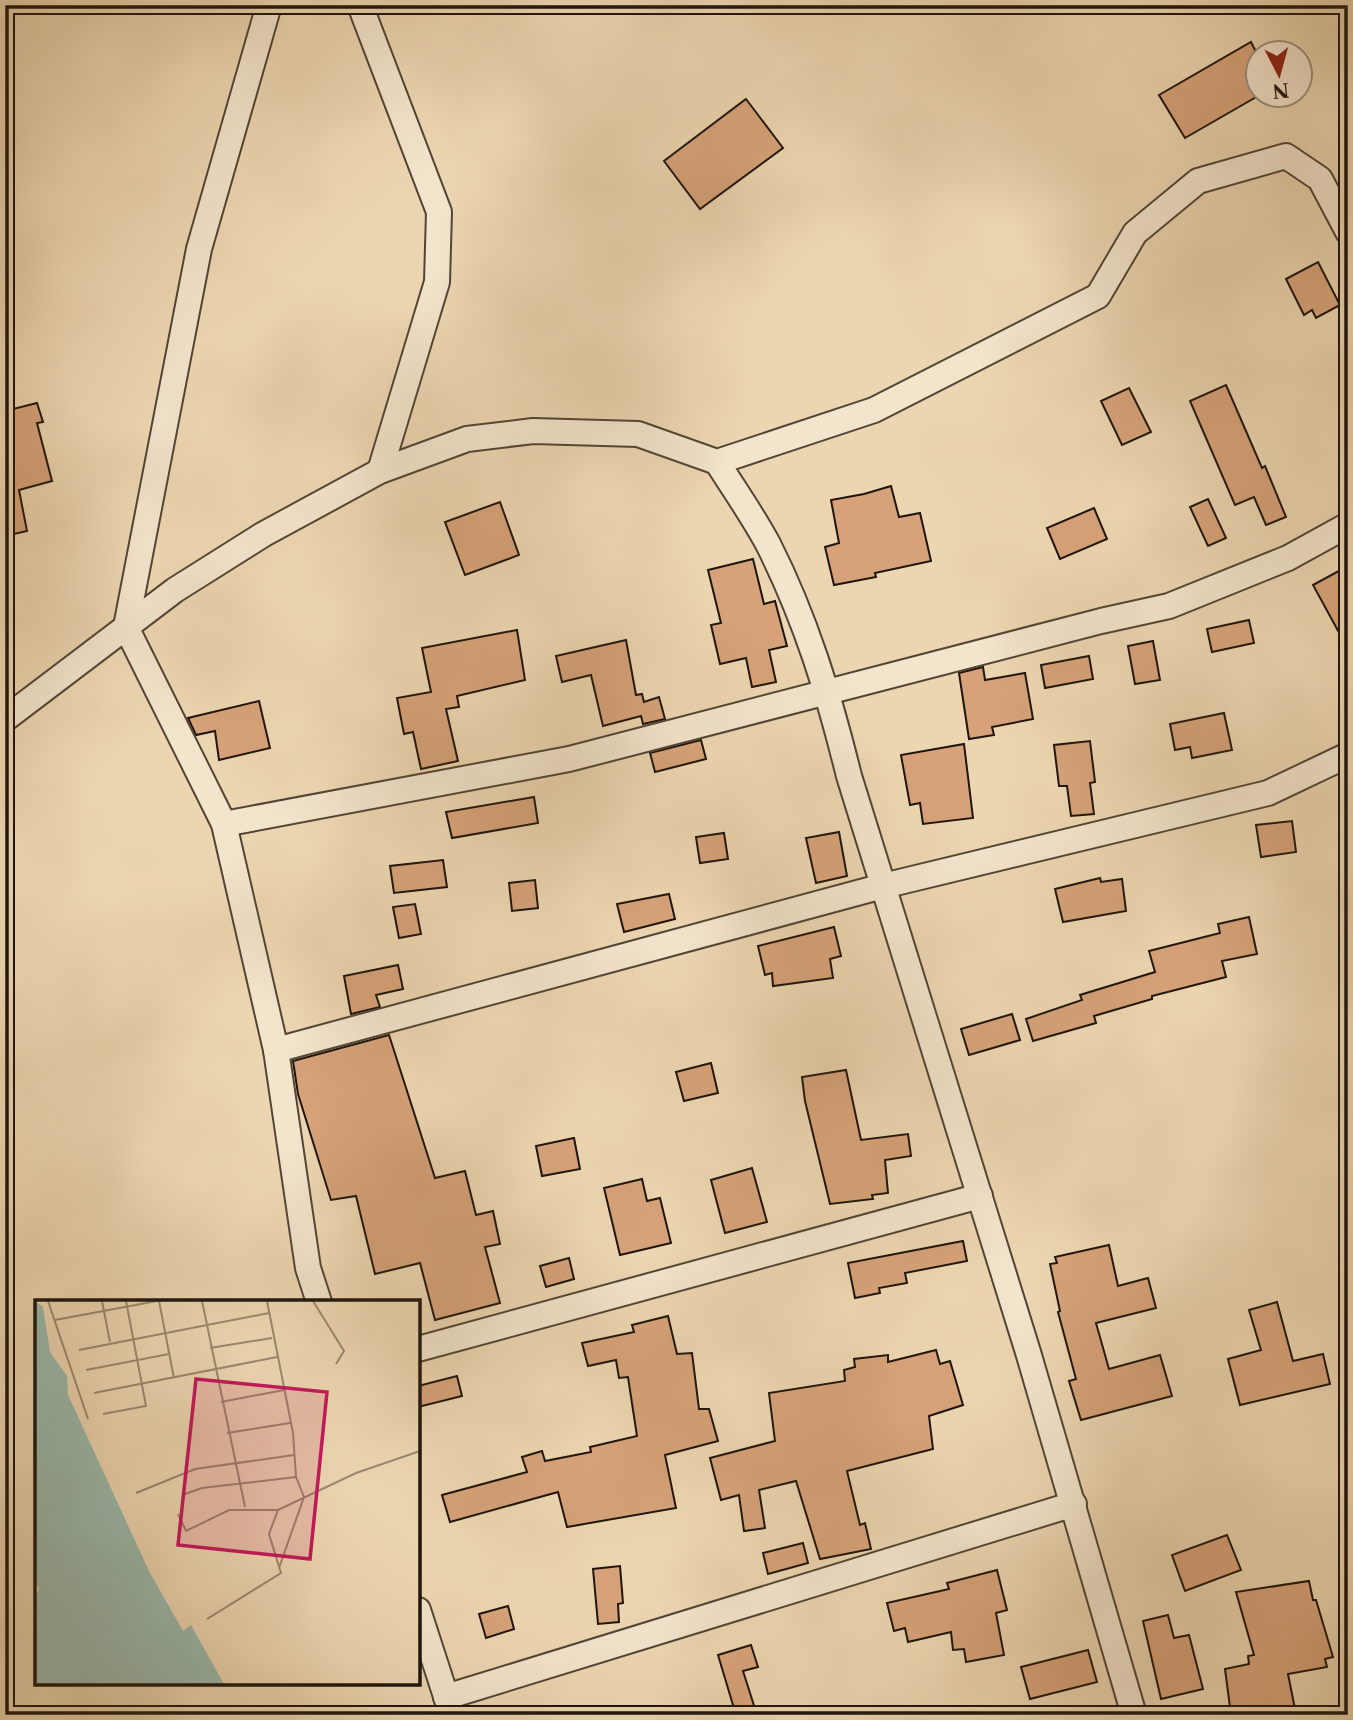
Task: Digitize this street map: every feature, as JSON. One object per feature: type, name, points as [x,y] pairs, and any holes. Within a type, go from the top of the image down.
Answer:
[{"type":"street","points":[[269,5],[199,248],[126,627],[224,824],[276,1050],[308,1268],[318,1300]]},
{"type":"street","points":[[360,5],[439,212],[436,282],[380,471]]},
{"type":"street","points":[[5,719],[175,590],[264,534],[380,471],[467,439],[533,431],[638,434],[717,462],[874,410],[1098,296],[1135,233],[1198,181],[1286,156],[1320,178],[1348,232]]},
{"type":"street","points":[[717,462],[767,542],[797,608],[828,693],[849,776],[980,1196],[1135,1715]]},
{"type":"street","points":[[224,824],[569,759],[1101,621],[1169,606],[1288,558],[1348,525]]},
{"type":"street","points":[[276,1050],[883,886],[1268,793],[1348,755]]},
{"type":"street","points":[[420,1348],[980,1196]]},
{"type":"street","points":[[420,1616],[449,1706],[1073,1504]]},
{"type":"building","points":[[1244,46],[1244,104],[1185,138],[1159,95]]},
{"type":"building","points":[[746,99],[783,148],[700,209],[664,161]]},
{"type":"building","points":[[1318,262],[1340,305],[1316,318],[1312,310],[1304,315],[1286,279]]},
{"type":"building","points":[[1226,385],[1286,517],[1266,525],[1254,497],[1235,505],[1190,401]]},
{"type":"building","points":[[1129,388],[1151,432],[1122,445],[1101,401]]},
{"type":"building","points":[[37,403],[43,422],[37,423],[52,481],[19,490],[27,531],[5,536],[5,411]]},
{"type":"building","points":[[891,486],[899,517],[920,513],[931,561],[875,573],[876,577],[834,585],[825,547],[839,543],[831,500]]},
{"type":"building","points":[[1208,499],[1226,538],[1208,546],[1190,507]]},
{"type":"building","points":[[500,502],[519,555],[465,575],[445,522]]},
{"type":"building","points":[[1094,508],[1107,539],[1060,559],[1047,528]]},
{"type":"building","points":[[753,559],[764,604],[775,601],[787,646],[769,650],[776,682],[752,687],[746,658],[720,664],[711,625],[721,623],[708,570]]},
{"type":"building","points":[[1348,566],[1348,649],[1313,585]]},
{"type":"building","points":[[1249,620],[1254,643],[1212,652],[1207,629]]},
{"type":"building","points":[[517,630],[525,680],[457,696],[459,707],[446,709],[458,761],[421,769],[413,732],[404,734],[397,698],[431,692],[422,648]]},
{"type":"building","points":[[626,640],[636,695],[642,694],[644,702],[659,697],[665,719],[643,724],[641,716],[603,726],[591,675],[562,682],[556,656]]},
{"type":"building","points":[[1153,641],[1160,680],[1135,684],[1128,646]]},
{"type":"building","points":[[1089,656],[1093,679],[1045,688],[1041,665]]},
{"type":"building","points":[[983,667],[985,680],[1025,673],[1033,719],[992,727],[994,735],[969,739],[959,673]]},
{"type":"building","points":[[259,701],[270,748],[219,760],[215,731],[196,735],[188,718]]},
{"type":"building","points":[[1224,713],[1232,750],[1192,758],[1190,747],[1175,750],[1170,724]]},
{"type":"building","points":[[701,740],[706,759],[655,772],[650,753]]},
{"type":"building","points":[[1090,741],[1095,782],[1090,783],[1094,814],[1071,816],[1067,786],[1059,786],[1054,745]]},
{"type":"building","points":[[964,744],[973,818],[923,824],[920,803],[910,805],[901,755]]},
{"type":"building","points":[[534,797],[538,823],[452,838],[446,812]]},
{"type":"building","points":[[1292,821],[1296,852],[1261,857],[1256,825]]},
{"type":"building","points":[[839,832],[847,876],[816,883],[806,838]]},
{"type":"building","points":[[724,833],[728,859],[700,863],[696,837]]},
{"type":"building","points":[[443,860],[447,887],[394,893],[390,866]]},
{"type":"building","points":[[1100,878],[1101,882],[1122,879],[1126,911],[1063,922],[1055,889]]},
{"type":"building","points":[[535,880],[538,908],[512,911],[509,883]]},
{"type":"building","points":[[669,894],[675,919],[624,932],[617,904]]},
{"type":"building","points":[[415,904],[421,934],[399,938],[393,907]]},
{"type":"building","points":[[1249,917],[1257,954],[1222,961],[1226,977],[1152,996],[1152,999],[1094,1016],[1096,1023],[1033,1041],[1026,1019],[1082,1000],[1080,995],[1155,972],[1149,951],[1220,933],[1218,924]]},
{"type":"building","points":[[834,927],[841,956],[830,959],[833,978],[773,986],[772,973],[765,975],[758,946]]},
{"type":"building","points":[[398,965],[403,989],[376,995],[380,1007],[351,1014],[344,976]]},
{"type":"building","points":[[1012,1014],[1020,1040],[969,1055],[961,1029]]},
{"type":"building","points":[[389,1035],[435,1178],[465,1171],[476,1215],[493,1211],[500,1244],[485,1247],[500,1303],[435,1320],[420,1263],[375,1274],[356,1196],[331,1200],[298,1094],[293,1061]]},
{"type":"building","points":[[711,1063],[718,1093],[684,1101],[676,1072]]},
{"type":"building","points":[[846,1070],[861,1140],[908,1134],[911,1156],[885,1160],[888,1193],[872,1195],[873,1199],[830,1204],[805,1101],[802,1077]]},
{"type":"building","points":[[574,1138],[580,1169],[542,1176],[536,1146]]},
{"type":"building","points":[[752,1168],[767,1222],[725,1233],[711,1180]]},
{"type":"building","points":[[642,1179],[647,1201],[660,1198],[671,1243],[620,1255],[604,1188]]},
{"type":"building","points":[[963,1241],[967,1261],[905,1273],[907,1283],[879,1288],[880,1293],[855,1298],[848,1263]]},
{"type":"building","points":[[1109,1245],[1118,1286],[1148,1278],[1156,1308],[1096,1323],[1109,1369],[1160,1355],[1172,1396],[1081,1420],[1069,1381],[1076,1379],[1058,1312],[1060,1311],[1050,1264],[1057,1263],[1055,1257]]},
{"type":"building","points":[[569,1258],[574,1279],[546,1287],[540,1266]]},
{"type":"building","points":[[1277,1302],[1293,1361],[1323,1354],[1330,1384],[1240,1405],[1228,1359],[1261,1350],[1249,1310]]},
{"type":"building","points":[[668,1316],[677,1354],[692,1353],[699,1409],[709,1409],[718,1441],[665,1455],[676,1508],[567,1527],[558,1492],[450,1522],[442,1495],[527,1472],[522,1457],[542,1451],[545,1461],[591,1452],[590,1447],[637,1436],[628,1377],[619,1378],[616,1360],[588,1366],[582,1343],[634,1332],[632,1325]]},
{"type":"building","points":[[936,1350],[940,1364],[950,1361],[963,1405],[929,1416],[933,1449],[847,1471],[860,1525],[865,1523],[871,1549],[820,1559],[796,1481],[759,1490],[765,1528],[744,1531],[739,1495],[721,1500],[710,1458],[775,1441],[769,1393],[845,1381],[844,1370],[855,1367],[854,1359],[888,1355],[888,1362]]},
{"type":"building","points":[[457,1376],[462,1396],[420,1406],[420,1385]]},
{"type":"building","points":[[1227,1535],[1241,1570],[1185,1591],[1172,1555]]},
{"type":"building","points":[[803,1543],[808,1563],[768,1574],[763,1553]]},
{"type":"building","points":[[620,1566],[623,1603],[618,1604],[619,1622],[598,1624],[593,1569]]},
{"type":"building","points":[[997,1570],[1007,1610],[996,1613],[1004,1655],[966,1662],[964,1649],[953,1650],[951,1632],[908,1642],[905,1628],[894,1631],[887,1603],[949,1589],[947,1583]]},
{"type":"building","points":[[1309,1581],[1333,1657],[1325,1659],[1327,1667],[1288,1674],[1295,1709],[1268,1715],[1231,1715],[1225,1669],[1249,1664],[1248,1656],[1254,1655],[1236,1592]]},
{"type":"building","points":[[508,1606],[514,1629],[486,1638],[479,1614]]},
{"type":"building","points":[[1168,1615],[1174,1638],[1189,1635],[1203,1689],[1161,1699],[1143,1621]]},
{"type":"building","points":[[751,1645],[758,1667],[743,1671],[757,1715],[736,1715],[718,1655]]},
{"type":"building","points":[[1088,1650],[1097,1682],[1030,1699],[1021,1667]]}]
